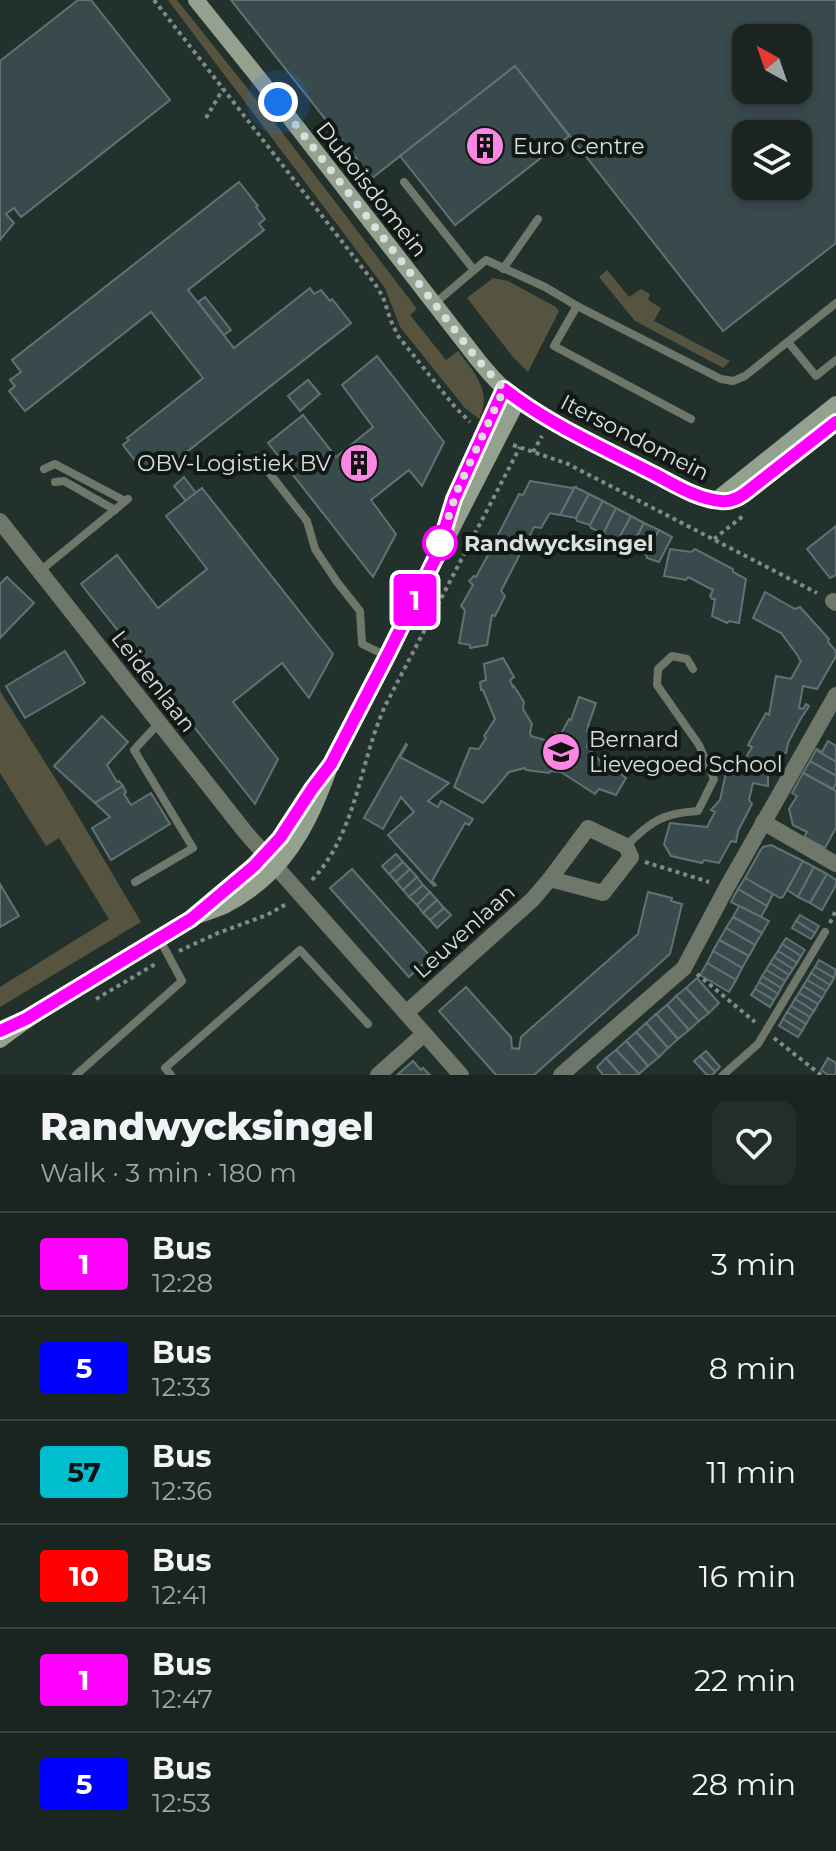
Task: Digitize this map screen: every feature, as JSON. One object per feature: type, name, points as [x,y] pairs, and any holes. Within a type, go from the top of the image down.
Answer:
[{"type":"street","name":"Duboisdomein","points":[[196,0],[478,360],[518,400]]},
{"type":"street","points":[[437,555],[454,499],[504,389]]},
{"type":"street","points":[[0,1031],[26,1019],[191,919],[270,861],[312,789],[331,764],[518,400]]},
{"type":"street","name":"Itersondomein","points":[[518,400],[699,496],[728,501],[753,488],[836,422]]},
{"type":"street","points":[[716,500],[836,404]]},
{"type":"street","name":"Leidenlaan","points":[[0,521],[270,861]]},
{"type":"street","points":[[561,1075],[684,968],[836,695]]},
{"type":"street","points":[[763,822],[836,864]]},
{"type":"street","name":"Leuvenlaan","points":[[406,1013],[532,900],[588,828],[629,851]]},
{"type":"street","points":[[550,879],[603,893],[629,851]]},
{"type":"street","points":[[270,861],[461,1075]]},
{"type":"street","points":[[0,1040],[26,1019]]},
{"type":"street","points":[[378,1075],[424,1034]]},
{"type":"lane","points":[[404,182],[474,270]]},
{"type":"lane","points":[[503,269],[538,219]]},
{"type":"lane","points":[[434,304],[486,260],[545,287],[721,379],[733,381],[745,376],[836,303]]},
{"type":"lane","points":[[577,306],[554,346],[691,419]]},
{"type":"lane","points":[[788,342],[816,376],[836,360]]},
{"type":"lane","points":[[256,456],[307,521],[315,549],[360,611],[362,644],[387,656]]},
{"type":"lane","points":[[39,572],[126,500],[55,464],[44,469]]},
{"type":"lane","points":[[55,482],[64,481],[115,510]]},
{"type":"lane","points":[[629,851],[647,825],[674,812],[698,811],[714,779],[699,745],[657,685],[658,669],[672,656],[687,659],[693,669]]},
{"type":"lane","points":[[135,882],[193,848],[134,750],[159,723]]},
{"type":"lane","points":[[723,1075],[758,1044],[825,932]]},
{"type":"lane","points":[[76,1075],[182,981],[159,938]]},
{"type":"lane","points":[[171,1075],[165,1068],[300,950],[368,1024]]},
{"type":"path","points":[[154,0],[381,291],[398,336],[455,407],[475,426]]},
{"type":"path","points":[[206,118],[223,89]]},
{"type":"path","points":[[520,447],[580,469],[835,602]]},
{"type":"path","points":[[629,851],[727,887]]},
{"type":"path","points":[[684,968],[698,975],[821,1075]]},
{"type":"shaded area","points":[[168,0],[177,0],[275,123],[417,309],[410,315],[446,360],[458,351],[470,367],[483,391],[483,409],[479,419],[465,408],[400,327],[385,288]]},
{"type":"shaded area","points":[[607,270],[629,297],[641,289],[650,294],[648,300],[661,308],[654,321],[730,361],[723,368],[635,321],[599,277]]},
{"type":"shaded area","points":[[493,278],[508,281],[559,311],[528,372],[467,298]]},
{"type":"shaded area","points":[[0,691],[141,922],[0,1007],[0,987],[109,919],[59,838],[46,846],[0,773]]},
{"type":"building","points":[[78,0],[91,0],[170,100],[21,217],[14,208],[6,214],[14,223],[0,240],[0,61]]},
{"type":"building","points":[[231,0],[836,0],[836,243],[723,331],[515,66],[372,178]]},
{"type":"building","name":"Euro Centre","points":[[515,66],[569,136],[455,225],[400,156]]},
{"type":"building","points":[[239,182],[265,219],[259,224],[264,230],[188,290],[234,348],[310,288],[314,294],[321,290],[330,301],[332,299],[351,323],[165,469],[159,461],[144,472],[123,445],[129,440],[127,438],[203,378],[151,312],[25,411],[9,391],[15,386],[10,380],[21,372],[12,360]]},
{"type":"building","points":[[205,297],[231,330],[224,335],[198,302]]},
{"type":"building","name":"OBV-Logistiek BV","points":[[377,356],[444,442],[422,486],[409,470],[371,500],[396,534],[373,577],[268,443],[303,415],[336,457],[373,427],[342,385]]},
{"type":"building","points":[[308,380],[320,394],[300,411],[288,396]]},
{"type":"building","points":[[184,477],[196,493],[186,501],[174,486]]},
{"type":"building","points":[[530,481],[575,487],[560,515],[550,513],[541,528],[534,527],[501,591],[505,596],[495,616],[492,615],[487,645],[470,648],[470,645],[459,643],[465,610],[461,606],[473,585],[469,581],[476,577],[494,544],[490,541],[497,537],[519,494],[523,495]]},
{"type":"building","points":[[575,487],[589,494],[576,518],[560,515]]},
{"type":"building","points":[[202,488],[333,654],[309,698],[282,663],[233,702],[278,759],[255,804],[81,584],[117,555],[158,608],[207,569],[166,516]]},
{"type":"building","points":[[589,494],[603,501],[590,525],[576,518]]},
{"type":"building","points":[[603,501],[616,508],[602,533],[590,525]]},
{"type":"building","points":[[616,508],[631,516],[618,540],[605,536],[604,532]]},
{"type":"building","points":[[631,516],[644,523],[631,547],[618,540]]},
{"type":"building","points":[[644,523],[659,530],[646,554],[632,547]]},
{"type":"building","points":[[836,526],[836,575],[830,578],[807,549]]},
{"type":"building","points":[[659,530],[672,537],[659,562],[647,558],[646,554]]},
{"type":"building","points":[[670,549],[691,552],[695,549],[746,579],[739,623],[727,623],[712,616],[715,599],[710,596],[713,590],[688,577],[686,580],[664,576]]},
{"type":"building","points":[[7,577],[34,603],[0,638],[0,584]]},
{"type":"building","points":[[765,592],[795,609],[800,607],[829,639],[836,656],[817,689],[803,686],[799,708],[803,709],[806,704],[809,706],[788,743],[786,753],[781,752],[777,760],[781,761],[779,768],[773,767],[768,776],[768,786],[753,783],[749,800],[752,804],[738,831],[736,842],[731,841],[719,863],[704,860],[702,863],[671,856],[664,844],[670,823],[707,827],[715,812],[711,810],[720,800],[726,773],[736,775],[752,747],[748,745],[766,713],[769,715],[776,676],[791,679],[801,661],[781,633],[753,618]]},
{"type":"building","points":[[65,651],[85,683],[25,718],[6,686]]},
{"type":"building","points":[[503,658],[514,677],[510,680],[513,687],[524,702],[523,709],[532,724],[531,736],[552,742],[555,733],[561,734],[571,720],[579,697],[596,703],[588,726],[587,747],[605,766],[612,763],[623,772],[626,778],[616,795],[599,789],[595,794],[561,772],[525,768],[509,772],[483,803],[454,787],[470,748],[479,749],[495,719],[481,690],[480,682],[486,680],[484,664]]},
{"type":"building","points":[[102,716],[128,742],[107,765],[123,786],[95,803],[54,766]]},
{"type":"building","points":[[828,741],[836,746],[836,762],[816,750],[822,752]]},
{"type":"building","points":[[406,744],[400,757],[449,783],[428,801],[438,807],[441,801],[473,819],[469,825],[465,823],[432,881],[434,886],[388,835],[414,812],[401,797],[383,829],[364,818]]},
{"type":"building","points":[[816,750],[836,762],[836,776],[810,761]]},
{"type":"building","points":[[810,761],[836,776],[833,789],[803,773]]},
{"type":"building","points":[[803,773],[836,791],[836,828],[825,848],[804,837],[807,832],[793,825],[789,809],[797,796],[792,793]]},
{"type":"building","points":[[123,786],[131,805],[151,793],[170,824],[111,860],[92,828],[110,817],[95,803]]},
{"type":"building","points":[[771,845],[803,861],[780,898],[745,878],[763,847]]},
{"type":"building","points":[[396,854],[403,862],[389,874],[382,866]]},
{"type":"building","points":[[803,861],[814,867],[798,897],[787,890]]},
{"type":"building","points":[[403,862],[410,869],[396,882],[389,874]]},
{"type":"building","points":[[814,867],[827,874],[810,903],[798,897]]},
{"type":"building","points":[[352,869],[431,957],[409,977],[330,888]]},
{"type":"building","points":[[410,869],[417,877],[403,890],[396,882]]},
{"type":"building","points":[[827,874],[836,880],[836,885],[822,910],[810,903]]},
{"type":"building","points":[[417,877],[423,885],[409,897],[403,890]]},
{"type":"building","points":[[745,878],[773,894],[767,906],[738,889]]},
{"type":"building","points":[[0,884],[19,916],[0,927]]},
{"type":"building","points":[[423,885],[430,892],[417,905],[409,897]]},
{"type":"building","points":[[738,889],[767,906],[761,917],[731,902]]},
{"type":"building","points":[[430,892],[437,900],[423,913],[417,905]]},
{"type":"building","points":[[648,892],[682,904],[670,954],[534,1075],[496,1075],[439,1011],[466,987],[511,1037],[512,1048],[519,1049],[521,1037],[638,934]]},
{"type":"building","points":[[437,900],[444,908],[430,920],[423,913]]},
{"type":"building","points":[[739,906],[769,921],[762,933],[733,917]]},
{"type":"building","points":[[444,908],[451,915],[437,928],[430,920]]},
{"type":"building","points":[[800,915],[819,926],[815,933],[796,921]]},
{"type":"building","points":[[733,917],[762,933],[755,945],[726,928]]},
{"type":"building","points":[[796,921],[815,933],[811,939],[792,928]]},
{"type":"building","points":[[726,928],[755,945],[749,956],[719,940]]},
{"type":"building","points":[[786,938],[805,950],[801,956],[782,944]]},
{"type":"building","points":[[719,940],[749,956],[742,968],[713,951]]},
{"type":"building","points":[[782,944],[801,956],[797,963],[778,951]]},
{"type":"building","points":[[713,951],[742,968],[736,980],[707,963]]},
{"type":"building","points":[[778,951],[797,963],[793,969],[774,957]]},
{"type":"building","points":[[774,957],[793,969],[789,975],[770,963]]},
{"type":"building","points":[[819,960],[836,970],[834,978],[815,967]]},
{"type":"building","points":[[707,963],[736,980],[729,992],[700,975]]},
{"type":"building","points":[[770,963],[789,975],[785,981],[766,970]]},
{"type":"building","points":[[815,967],[834,978],[830,985],[811,973]]},
{"type":"building","points":[[766,970],[785,981],[781,988],[762,976]]},
{"type":"building","points":[[811,973],[830,985],[826,991],[807,980]]},
{"type":"building","points":[[762,976],[781,988],[778,994],[759,982]]},
{"type":"building","points":[[697,978],[719,1003],[709,1013],[686,988]]},
{"type":"building","points":[[807,980],[826,991],[822,998],[803,986]]},
{"type":"building","points":[[759,982],[778,994],[774,1000],[755,989]]},
{"type":"building","points":[[803,986],[822,998],[818,1004],[799,993]]},
{"type":"building","points":[[686,988],[709,1013],[699,1021],[676,996]]},
{"type":"building","points":[[755,989],[774,1000],[770,1007],[751,995]]},
{"type":"building","points":[[799,993],[818,1004],[814,1011],[795,999]]},
{"type":"building","points":[[676,996],[699,1021],[689,1030],[667,1005]]},
{"type":"building","points":[[795,999],[814,1011],[810,1017],[791,1006]]},
{"type":"building","points":[[667,1005],[689,1030],[678,1039],[656,1014]]},
{"type":"building","points":[[791,1006],[810,1017],[806,1024],[787,1012]]},
{"type":"building","points":[[787,1012],[806,1024],[802,1031],[783,1019]]},
{"type":"building","points":[[656,1014],[678,1039],[668,1048],[646,1023]]},
{"type":"building","points":[[783,1019],[802,1031],[798,1037],[779,1026]]},
{"type":"building","points":[[646,1023],[668,1048],[659,1057],[636,1032]]},
{"type":"building","points":[[636,1032],[659,1057],[648,1066],[626,1041]]},
{"type":"building","points":[[626,1041],[648,1066],[639,1074],[616,1050]]},
{"type":"building","points":[[616,1050],[638,1075],[621,1075],[606,1058]]},
{"type":"building","points":[[706,1051],[720,1067],[715,1072],[700,1056]]},
{"type":"building","points":[[700,1056],[715,1072],[712,1075],[707,1075],[694,1061]]},
{"type":"building","points":[[606,1058],[621,1075],[603,1075],[597,1067]]},
{"type":"building","points":[[828,1058],[836,1063],[836,1075],[828,1075],[821,1070]]},
{"type":"building","points":[[413,1061],[421,1070],[423,1068],[430,1075],[397,1075]]},
{"type":"bus line","name":"1","points":[[0,1031],[26,1019],[191,919],[254,866],[280,838],[331,764],[387,656],[437,555],[450,508],[504,389],[551,420],[634,464],[699,496],[722,501],[744,494],[836,422]]},
{"type":"place","name":"Euro Centre","points":[[485,146]]},
{"type":"place","name":"OBV-Logistiek BV","points":[[359,463]]},
{"type":"place","name":"Randwycksingel","points":[[440,543]]},
{"type":"place","name":"Bernard Lievegoed School","points":[[561,752]]},
{"type":"route","points":[[278,102],[478,360],[504,389],[457,491],[440,543]]}]
